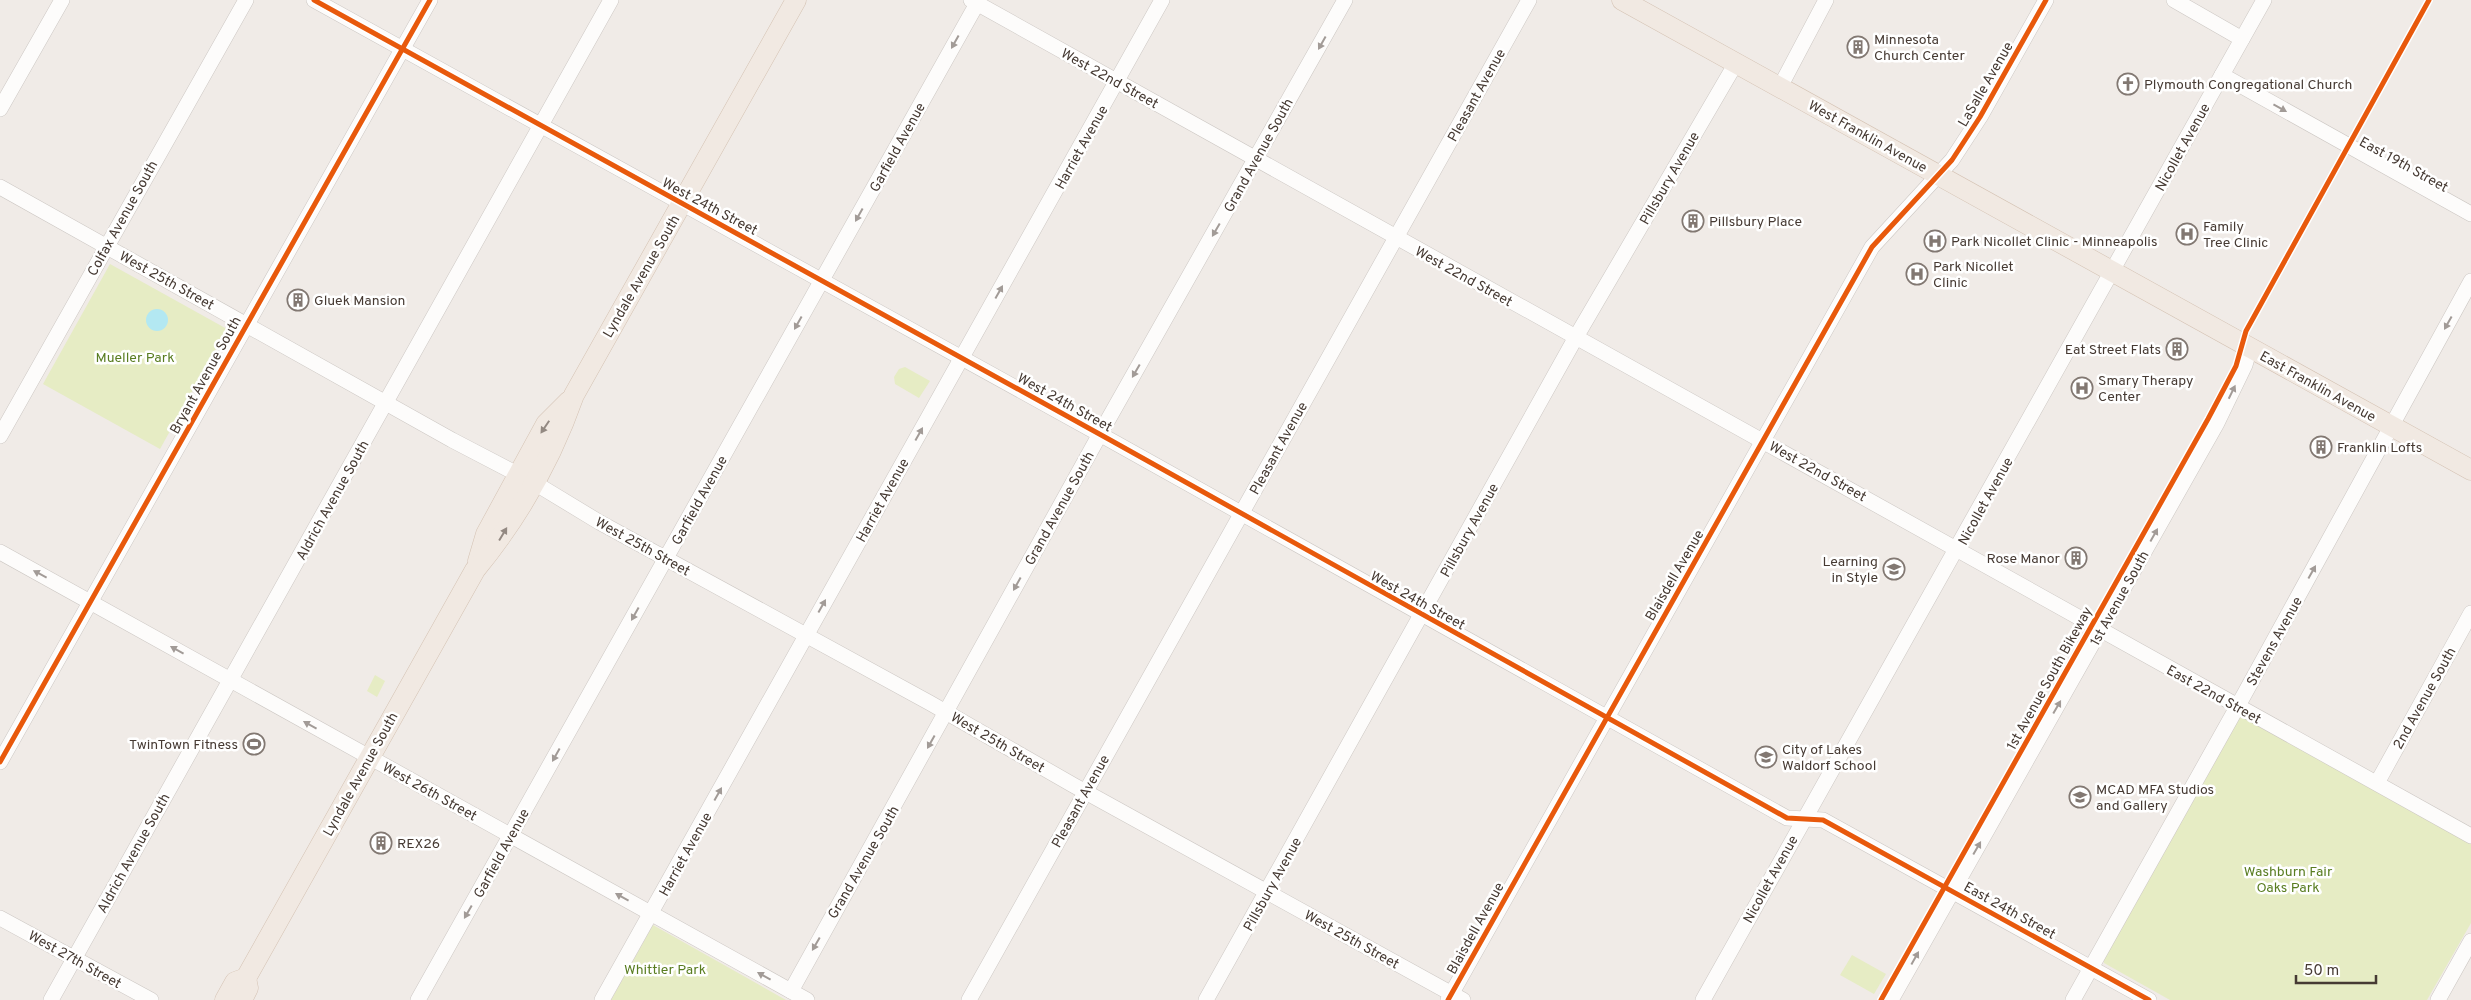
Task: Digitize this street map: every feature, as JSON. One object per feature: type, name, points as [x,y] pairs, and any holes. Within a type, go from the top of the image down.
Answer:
[{"type":"main road","name":"Lyndale Avenue South","points":[[225,1000],[235,982],[246,978],[475,570],[486,534],[526,478],[546,424],[574,395],[796,0]]},
{"type":"main road","name":"West Franklin Avenue","points":[[1622,0],[2113,272]]},
{"type":"main road","name":"East Franklin Avenue","points":[[2113,272],[2471,470]]},
{"type":"main road","name":"Lyndale Avenue South","points":[[242,1000],[248,988],[246,978]]},
{"type":"street","points":[[0,109],[62,0]]},
{"type":"street","name":"Colfax Avenue South","points":[[0,436],[246,0]]},
{"type":"street","name":"West 24th Street","points":[[314,0],[682,205],[1100,434],[1787,818],[1804,819]]},
{"type":"street","name":"Bryant Avenue South","points":[[0,762],[430,0]]},
{"type":"street","name":"Aldrich Avenue South","points":[[51,1000],[611,0]]},
{"type":"street","name":"Harriet Avenue","points":[[602,1000],[1162,0]]},
{"type":"street","name":"Grand Avenue South","points":[[793,987],[947,713],[1100,434],[1345,0]]},
{"type":"street","name":"Pleasant Avenue","points":[[968,1000],[1529,0]]},
{"type":"street","points":[[1780,87],[1826,0]]},
{"type":"street","name":"LaSalle Avenue","points":[[1937,174],[1952,160],[1980,117],[2046,0]]},
{"type":"street","points":[[2174,0],[2242,39]]},
{"type":"street","name":"Nicollet Avenue","points":[[1703,1000],[1958,550],[2264,0]]},
{"type":"street","name":"West 22nd Street","points":[[976,1],[1396,239],[1958,550]]},
{"type":"street","name":"Garfield Avenue","points":[[418,1000],[976,1]]},
{"type":"street","name":"Pillsbury Avenue","points":[[1206,1000],[1576,337],[1736,63]]},
{"type":"street","name":"East 19th Street","points":[[2222,75],[2471,214]]},
{"type":"street","name":"Blaisdell Avenue","points":[[1454,998],[1606,717],[1872,247],[1937,174]]},
{"type":"street","name":"West 25th Street","points":[[0,187],[247,324],[386,404],[526,478],[666,559],[947,713],[1454,998]]},
{"type":"street","name":"Stevens Avenue","points":[[2073,1000],[2238,707],[2471,280]]},
{"type":"street","name":"1st Avenue South","points":[[1891,1000],[2216,423],[2245,365],[2250,348]]},
{"type":"street","name":"East 22nd Street","points":[[1958,550],[2471,836]]},
{"type":"street","name":"West 26th Street","points":[[0,552],[511,836],[793,987],[807,1000]]},
{"type":"street","name":"2nd Avenue South","points":[[2377,783],[2471,613]]},
{"type":"street","name":"East 24th Street","points":[[1804,819],[1823,820],[1953,890],[2148,1000]]},
{"type":"street","name":"West 27th Street","points":[[0,918],[151,1000]]},
{"type":"street","points":[[2438,1000],[2471,941]]},
{"type":"green space","name":"Mueller Park","points":[[110,264],[227,329],[160,449],[43,384]]},
{"type":"green space","points":[[905,367],[930,381],[919,398],[895,384],[894,377],[899,369]]},
{"type":"green space","points":[[375,675],[385,681],[377,697],[367,691]]},
{"type":"green space","name":"Washburn Fair Oaks Park","points":[[2243,716],[2471,841],[2471,923],[2427,1000],[2170,1000],[2104,963],[2103,955],[2236,720]]},
{"type":"green space","name":"Whittier Park","points":[[653,925],[786,1000],[611,1000]]},
{"type":"green space","points":[[1852,955],[1886,974],[1874,994],[1840,975]]},
{"type":"water","points":[[157,309],[165,312],[168,320],[165,328],[157,331],[149,328],[146,320],[149,312]]},
{"type":"cycle path","points":[[314,0],[1112,441],[1787,818],[1823,820],[2149,1000]]},
{"type":"cycle path","points":[[0,762],[430,0]]},
{"type":"cycle path","points":[[1448,1000],[1872,247],[1952,160],[1980,117],[2046,0]]},
{"type":"cycle path","name":"1st Avenue South Bikeway","points":[[1881,1000],[2208,419],[2236,366],[2246,331],[2429,0]]},
{"type":"place","name":"Minnesota Church Center","points":[[1858,47]]},
{"type":"place","name":"Plymouth Congregational Church","points":[[2128,84]]},
{"type":"place","name":"Pillsbury Place","points":[[1693,221]]},
{"type":"place","name":"Family Tree Clinic","points":[[2187,234]]},
{"type":"place","name":"Park Nicollet Clinic - Minneapolis","points":[[1935,241]]},
{"type":"place","name":"Park Nicollet Clinic","points":[[1917,274]]},
{"type":"place","name":"Gluek Mansion","points":[[298,300]]},
{"type":"place","name":"Eat Street Flats","points":[[2177,349]]},
{"type":"place","name":"Smary Therapy Center","points":[[2082,388]]},
{"type":"place","name":"Franklin Lofts","points":[[2321,447]]},
{"type":"place","name":"Rose Manor","points":[[2076,558]]},
{"type":"place","name":"Learning in Style","points":[[1894,569]]},
{"type":"place","name":"TwinTown Fitness","points":[[254,744]]},
{"type":"place","name":"City of Lakes Waldorf School","points":[[1766,757]]},
{"type":"place","name":"MCAD MFA Studios and Gallery","points":[[2080,797]]},
{"type":"place","name":"REX26","points":[[381,843]]}]
